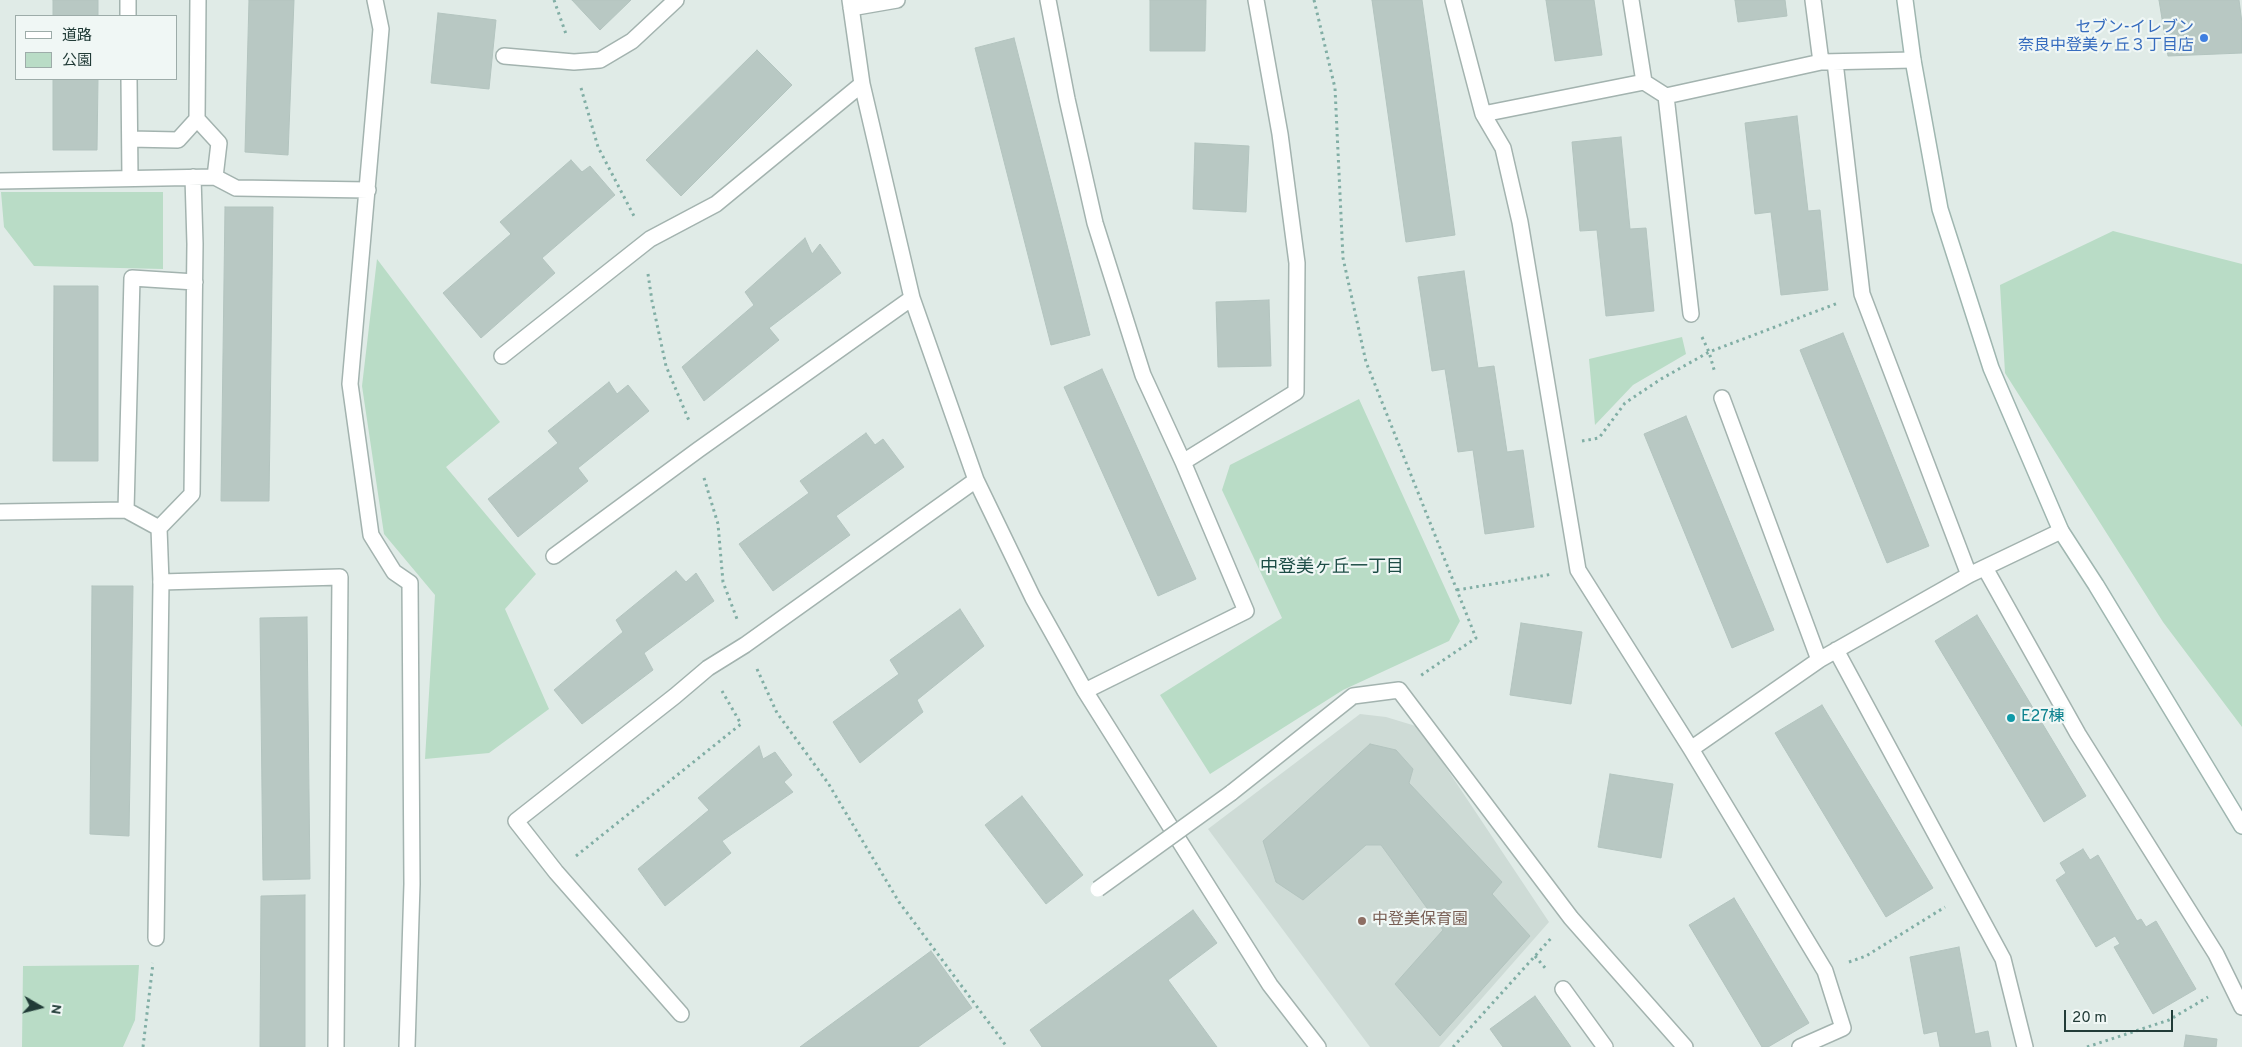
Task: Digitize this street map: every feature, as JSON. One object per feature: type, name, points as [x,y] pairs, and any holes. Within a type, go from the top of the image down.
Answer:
[{"type":"street","points":[[128,0],[128,15]]},
{"type":"street","points":[[130,139],[178,140],[197,119],[198,0]]},
{"type":"street","points":[[375,0],[381,29],[350,384],[371,535],[394,572],[410,583],[412,884],[407,1047]]},
{"type":"street","points":[[504,56],[574,62],[600,60],[632,41],[676,0]]},
{"type":"street","points":[[897,0],[850,4],[862,84],[912,298],[976,480],[1033,598],[1085,691],[1270,985],[1318,1047]]},
{"type":"street","points":[[1048,0],[1067,99],[1095,223],[1143,375],[1183,462],[1246,611],[1085,691]]},
{"type":"street","points":[[1183,462],[1296,392],[1297,263],[1280,134],[1256,0]]},
{"type":"street","points":[[1453,0],[1483,114],[1503,148],[1520,222],[1578,570],[1691,749],[1825,971],[1843,1028],[1800,1047]]},
{"type":"street","points":[[1631,0],[1644,82]]},
{"type":"street","points":[[1813,0],[1828,62],[1862,294],[1969,575]]},
{"type":"street","points":[[1905,0],[1913,60],[1940,209],[1991,368],[2061,531],[2096,585],[2242,826]]},
{"type":"street","points":[[1483,114],[1644,82],[1666,96],[1828,62],[1913,60]]},
{"type":"street","points":[[129,80],[130,178]]},
{"type":"street","points":[[502,356],[650,239],[716,204],[862,84]]},
{"type":"street","points":[[1666,96],[1691,314]]},
{"type":"street","points":[[197,119],[219,143],[216,176]]},
{"type":"street","points":[[0,181],[216,176],[236,188],[368,190]]},
{"type":"street","points":[[156,938],[161,582],[159,528],[192,494],[195,282],[193,177]]},
{"type":"street","points":[[126,510],[132,278],[195,282]]},
{"type":"street","points":[[554,556],[698,450],[912,298]]},
{"type":"street","points":[[1722,398],[1819,660]]},
{"type":"street","points":[[681,1014],[556,872],[516,821],[708,668],[745,646],[976,480]]},
{"type":"street","points":[[0,512],[126,510],[159,528]]},
{"type":"street","points":[[1691,749],[1819,660],[1969,575],[2061,531]]},
{"type":"street","points":[[1985,568],[2078,734],[2216,954],[2242,1007]]},
{"type":"street","points":[[161,582],[340,577],[336,1047]]},
{"type":"street","points":[[1836,650],[2003,959],[2025,1047]]},
{"type":"street","points":[[1098,889],[1231,792],[1353,696],[1398,690],[1571,918],[1685,1047]]},
{"type":"street","points":[[1563,989],[1605,1047]]},
{"type":"path","points":[[554,0],[598,147],[642,231],[650,239],[646,257],[652,302],[666,366],[695,434],[699,463],[718,524],[723,582],[745,646],[778,713],[828,783],[900,902],[1007,1047]]},
{"type":"path","points":[[1314,0],[1335,88],[1343,258],[1366,362],[1476,638],[1398,690]]},
{"type":"path","points":[[1557,445],[1598,438],[1625,404],[1661,379],[1709,352],[1862,294]]},
{"type":"path","points":[[1691,314],[1709,352],[1722,398]]},
{"type":"path","points":[[1457,590],[1578,570]]},
{"type":"path","points":[[556,872],[740,724],[708,668]]},
{"type":"path","points":[[1825,971],[1866,956],[1905,930],[1969,893]]},
{"type":"path","points":[[1453,1047],[1571,918]]},
{"type":"path","points":[[143,1047],[156,938]]},
{"type":"path","points":[[2087,1047],[2169,1020],[2230,984]]},
{"type":"shaded area","points":[[1360,714],[1386,717],[1419,727],[1549,922],[1439,1047],[1370,1047],[1208,829]]},
{"type":"green space","points":[[1,192],[163,192],[163,269],[34,266],[4,227]]},
{"type":"green space","points":[[2113,231],[2242,264],[2242,727],[2163,622],[2005,373],[2000,285]]},
{"type":"green space","points":[[377,259],[500,422],[446,467],[536,574],[505,609],[549,709],[489,753],[425,759],[435,595],[384,534],[362,386]]},
{"type":"green space","points":[[1682,337],[1686,354],[1633,385],[1595,425],[1589,359]]},
{"type":"green space","points":[[1359,399],[1460,621],[1449,641],[1343,690],[1210,774],[1160,695],[1282,618],[1222,490],[1230,465]]},
{"type":"green space","points":[[139,965],[135,1020],[123,1047],[22,1047],[23,966]]},
{"type":"building","points":[[53,0],[98,0],[98,15],[53,15]]},
{"type":"building","points":[[249,0],[294,0],[288,155],[245,152]]},
{"type":"building","points":[[572,0],[631,0],[600,30]]},
{"type":"building","points":[[1150,0],[1206,0],[1205,51],[1150,51]]},
{"type":"building","points":[[1372,0],[1422,0],[1455,235],[1406,242]]},
{"type":"building","points":[[1546,0],[1594,0],[1602,55],[1555,61]]},
{"type":"building","points":[[1735,0],[1785,0],[1787,16],[1738,22]]},
{"type":"building","name":"セブン-イレブン 奈良中登美ヶ丘３丁目店","points":[[2159,0],[2239,0],[2242,23],[2242,53],[2168,56]]},
{"type":"building","points":[[438,13],[496,20],[489,89],[431,83]]},
{"type":"building","points":[[1014,38],[1090,335],[1051,345],[975,48]]},
{"type":"building","points":[[757,50],[792,85],[681,196],[646,160]]},
{"type":"building","points":[[53,80],[98,80],[97,150],[53,150]]},
{"type":"building","points":[[1797,116],[1808,211],[1820,210],[1828,290],[1781,295],[1771,212],[1755,214],[1745,123]]},
{"type":"building","points":[[1621,137],[1630,229],[1646,228],[1654,311],[1606,316],[1597,230],[1580,231],[1572,142]]},
{"type":"building","points":[[1195,143],[1249,146],[1246,212],[1193,209]]},
{"type":"building","points":[[571,160],[582,172],[590,166],[615,195],[542,258],[555,273],[481,338],[443,293],[511,234],[500,222]]},
{"type":"building","points":[[225,207],[273,207],[269,501],[221,501]]},
{"type":"building","points":[[805,238],[812,254],[820,244],[841,273],[769,328],[779,340],[704,401],[682,367],[754,305],[745,292]]},
{"type":"building","points":[[1464,271],[1478,368],[1494,366],[1507,452],[1523,450],[1534,527],[1485,534],[1473,450],[1458,452],[1445,369],[1432,371],[1418,277]]},
{"type":"building","points":[[54,286],[98,286],[98,461],[53,461]]},
{"type":"building","points":[[1269,300],[1271,366],[1218,367],[1216,302]]},
{"type":"building","points":[[1843,333],[1929,546],[1887,563],[1800,350]]},
{"type":"building","points":[[1102,369],[1196,579],[1158,596],[1064,387]]},
{"type":"building","points":[[609,382],[617,394],[628,385],[649,411],[578,468],[588,481],[518,537],[488,499],[558,443],[548,431]]},
{"type":"building","points":[[1686,416],[1774,630],[1732,648],[1644,434]]},
{"type":"building","points":[[866,433],[875,445],[883,439],[904,467],[836,516],[850,535],[773,591],[739,544],[809,493],[800,481]]},
{"type":"building","points":[[676,571],[686,582],[696,573],[714,601],[644,653],[653,670],[582,724],[554,690],[623,632],[616,620]]},
{"type":"building","points":[[92,586],[133,586],[129,836],[90,834]]},
{"type":"building","points":[[960,609],[984,646],[917,700],[923,712],[860,763],[833,722],[899,674],[890,660]]},
{"type":"building","name":"E27棟","points":[[1977,615],[2086,796],[2044,822],[1935,641]]},
{"type":"building","points":[[307,617],[310,879],[263,880],[260,618]]},
{"type":"building","points":[[1521,623],[1582,632],[1571,704],[1510,695]]},
{"type":"building","points":[[1822,705],[1933,888],[1886,917],[1775,733]]},
{"type":"building","points":[[1370,744],[1396,750],[1413,769],[1409,783],[1502,882],[1492,894],[1530,936],[1440,1036],[1395,984],[1443,930],[1381,845],[1366,845],[1303,900],[1276,882],[1263,841]]},
{"type":"building","points":[[759,746],[763,759],[775,752],[792,775],[784,782],[793,792],[722,841],[731,853],[665,906],[638,869],[709,810],[698,798]]},
{"type":"building","points":[[1610,774],[1673,784],[1661,858],[1598,847]]},
{"type":"building","points":[[1022,796],[1083,875],[1046,904],[985,825]]},
{"type":"building","points":[[2083,849],[2090,860],[2098,855],[2137,921],[2141,919],[2146,927],[2156,921],[2196,989],[2153,1014],[2114,947],[2120,944],[2115,936],[2096,947],[2056,880],[2066,873],[2060,863]]},
{"type":"building","points":[[305,895],[305,1047],[260,1047],[261,896]]},
{"type":"building","points":[[1734,898],[1809,1023],[1768,1047],[1762,1047],[1689,925]]},
{"type":"building","points":[[1193,910],[1217,943],[1168,980],[1217,1047],[1042,1047],[1030,1030]]},
{"type":"building","points":[[1959,947],[1975,1034],[1988,1031],[1991,1047],[1940,1047],[1937,1031],[1924,1034],[1910,957]]},
{"type":"building","points":[[931,951],[972,1008],[918,1047],[800,1047]]},
{"type":"building","points":[[1535,996],[1571,1047],[1503,1047],[1490,1029]]},
{"type":"building","points":[[2186,1035],[2217,1039],[2216,1047],[2184,1047]]},
{"type":"place","name":"セブン-イレブン 奈良中登美ヶ丘３丁目店","points":[[2204,38]]},
{"type":"place","name":"E27棟","points":[[2011,718]]},
{"type":"place","name":"中登美保育園","points":[[1362,921]]},
{"type":"district","name":"中登美ヶ丘一丁目","points":[[1332,568]]}]
